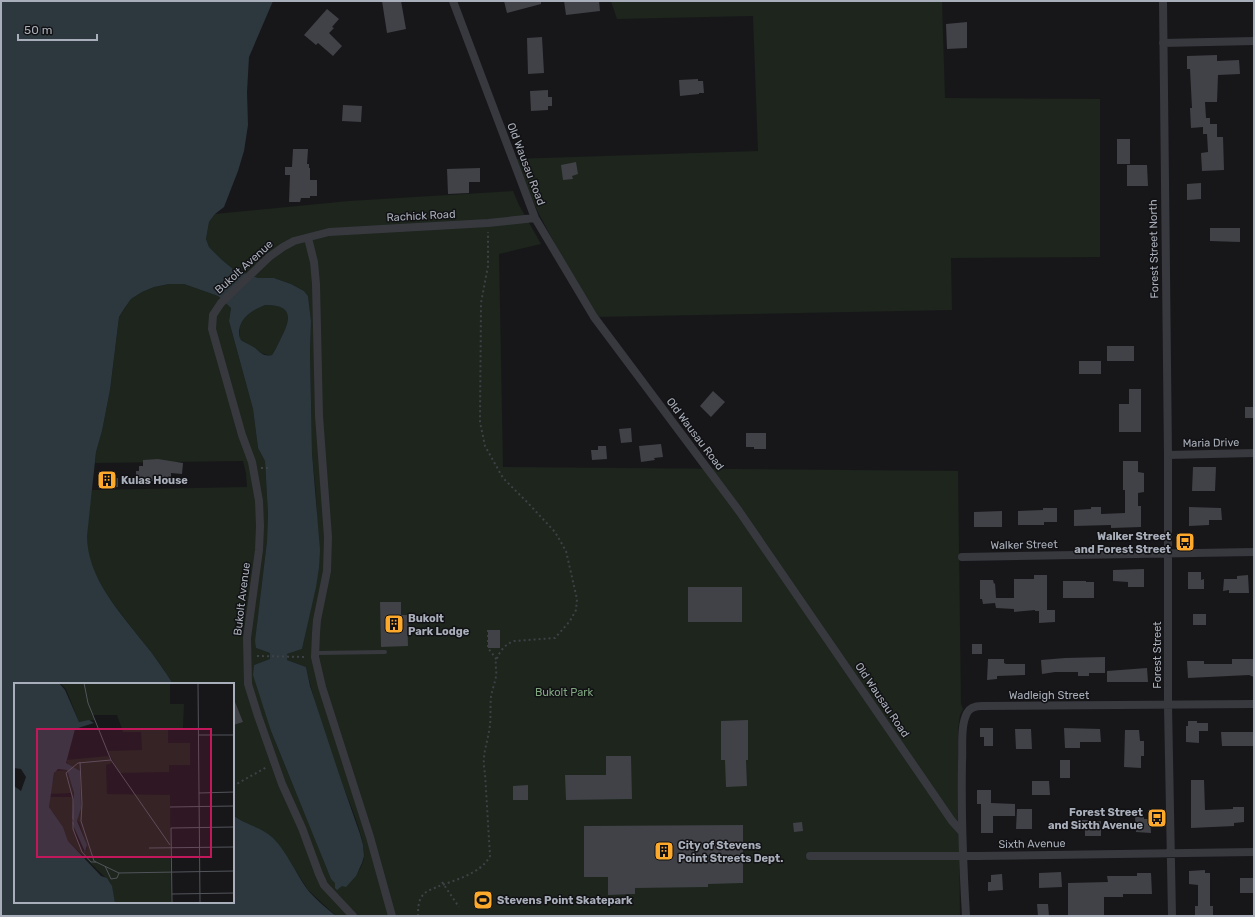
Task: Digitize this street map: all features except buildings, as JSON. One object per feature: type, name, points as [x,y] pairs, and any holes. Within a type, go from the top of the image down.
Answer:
[{"type":"street","name":"Old Wausau Road","points":[[453,1],[535,218],[594,317],[739,511],[952,821],[962,832]]},
{"type":"street","points":[[1163,1],[1163,43],[1254,41]]},
{"type":"street","name":"Forest Street North","points":[[1163,43],[1168,455]]},
{"type":"street","name":"Rachick Road","points":[[308,238],[329,232],[488,223],[535,218]]},
{"type":"street","points":[[308,238],[314,262],[316,284],[319,416],[328,537],[327,571],[317,620],[315,655],[322,687],[370,837],[392,916]]},
{"type":"street","name":"Bukolt Avenue","points":[[308,238],[294,241],[283,247],[221,303],[213,315],[212,329],[242,435],[252,462],[259,501],[259,550],[247,638],[248,684],[282,784],[302,828],[319,874],[324,885],[353,916]]},
{"type":"street","name":"Maria Drive","points":[[1168,455],[1254,453]]},
{"type":"street","name":"Forest Street","points":[[1168,455],[1168,705],[1171,853]]},
{"type":"street","name":"Walker Street","points":[[962,557],[1254,552]]},
{"type":"street","name":"Wadleigh Street","points":[[962,832],[964,723],[969,710],[977,706],[1254,704]]},
{"type":"street","points":[[962,832],[966,916]]},
{"type":"street","name":"Sixth Avenue","points":[[810,856],[1254,852]]},
{"type":"street","points":[[1171,853],[1172,916]]},
{"type":"lane","points":[[315,655],[385,652]]},
{"type":"path","points":[[418,916],[422,895],[474,872],[484,865],[490,856],[485,773],[483,764],[484,752],[489,735],[491,696],[496,675],[496,660],[504,647],[514,641],[555,638],[570,621],[576,610],[577,598],[566,551],[555,532],[503,478],[485,446],[482,435],[480,422],[481,303],[488,266],[488,223]]},
{"type":"path","points":[[488,630],[488,648],[496,660]]},
{"type":"path","points":[[247,655],[287,657],[315,655]]},
{"type":"path","points":[[234,785],[275,763]]},
{"type":"path","points":[[442,882],[459,907]]},
{"type":"green space","points":[[611,1],[942,1],[945,98],[1100,99],[1100,257],[951,258],[952,310],[594,317],[540,216],[512,159],[758,151],[753,16],[617,19]]},
{"type":"green space","name":"Bukolt Park","points":[[513,191],[519,205],[541,244],[499,254],[503,467],[958,471],[961,704],[963,709],[960,715],[958,730],[960,916],[336,916],[308,890],[282,849],[234,816],[234,683],[172,683],[157,659],[114,605],[104,590],[90,561],[87,548],[87,533],[92,490],[247,487],[246,473],[243,461],[95,463],[96,452],[102,431],[110,390],[119,317],[131,299],[154,287],[169,284],[184,284],[218,296],[231,308],[229,321],[253,409],[258,448],[265,461],[268,514],[267,541],[257,626],[256,648],[270,653],[270,660],[254,665],[271,731],[285,766],[331,879],[342,885],[353,877],[363,862],[364,849],[362,839],[325,734],[306,667],[287,660],[287,654],[302,649],[319,568],[316,494],[312,453],[310,352],[311,321],[308,296],[304,291],[291,284],[274,278],[258,278],[233,269],[209,247],[206,239],[209,222],[215,214],[349,201]]},
{"type":"green space","points":[[265,305],[280,307],[285,310],[288,318],[285,331],[272,355],[260,352],[240,339],[239,333],[242,322],[245,318],[254,310]]},
{"type":"shaded area","points":[[1,1],[273,1],[249,57],[247,92],[248,125],[244,151],[224,207],[215,214],[209,222],[206,239],[209,247],[233,269],[258,278],[274,278],[291,284],[304,291],[308,296],[311,321],[310,352],[312,453],[320,550],[319,568],[302,649],[287,654],[287,660],[306,667],[310,686],[360,834],[364,856],[356,876],[346,887],[342,886],[337,890],[335,888],[335,883],[331,879],[271,731],[253,675],[254,665],[270,659],[270,653],[256,648],[255,641],[267,541],[268,514],[265,461],[258,448],[253,409],[229,321],[231,308],[218,296],[184,284],[169,284],[154,287],[131,299],[119,317],[110,390],[102,431],[96,452],[87,536],[88,551],[92,566],[106,593],[155,657],[172,683],[14,683],[14,903],[234,903],[234,816],[269,834],[287,856],[307,889],[317,900],[336,916],[1,916]],"holes":[[[265,305],[280,307],[285,310],[288,318],[285,331],[272,355],[263,354],[241,340],[239,337],[240,326],[248,314]]]},
{"type":"place","name":"Kulas House","points":[[107,480]]},
{"type":"place","name":"Walker Street and Forest Street","points":[[1185,542]]},
{"type":"place","name":"Bukolt Park Lodge","points":[[394,624]]},
{"type":"place","name":"Forest Street and Sixth Avenue","points":[[1157,818]]},
{"type":"place","name":"City of Stevens Point Streets Dept.","points":[[664,851]]},
{"type":"place","name":"Stevens Point Skatepark","points":[[483,900]]}]
